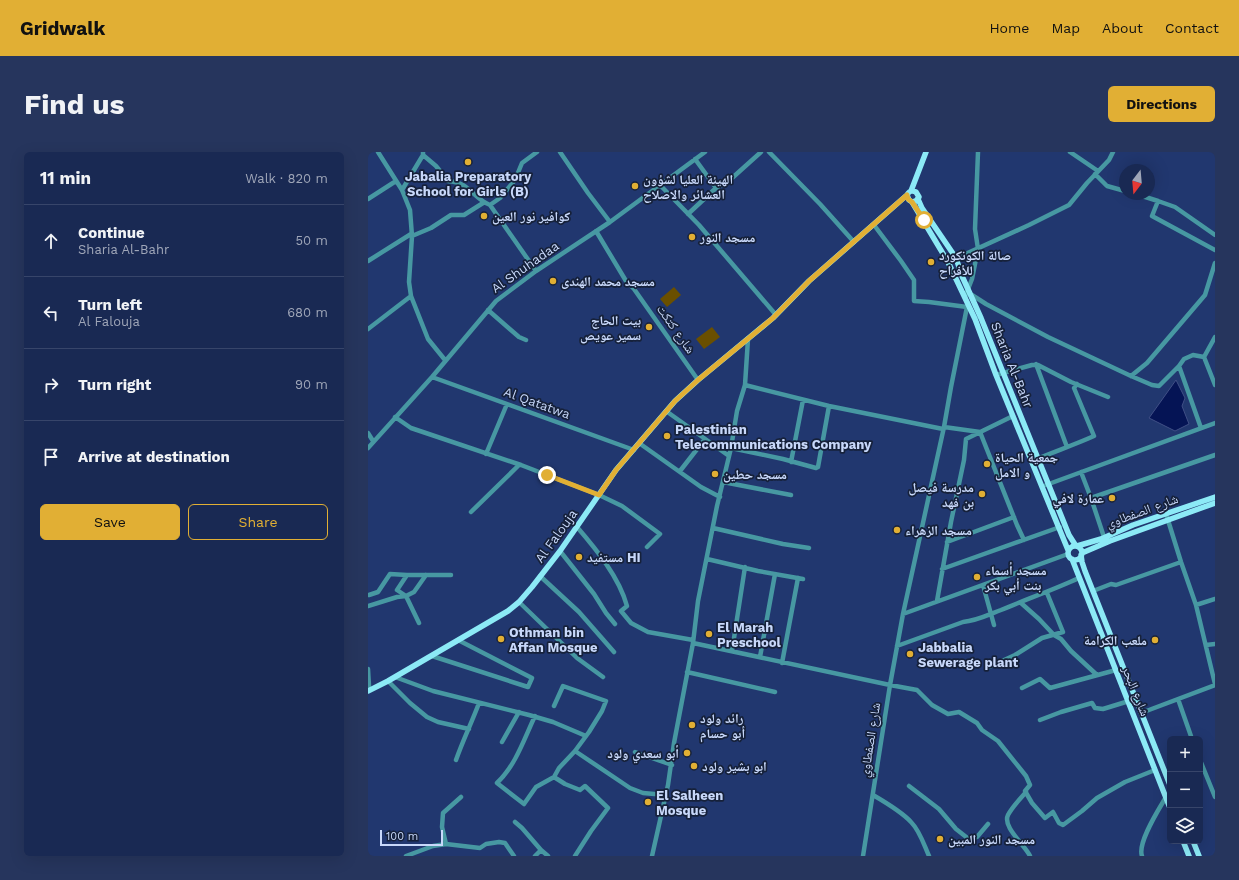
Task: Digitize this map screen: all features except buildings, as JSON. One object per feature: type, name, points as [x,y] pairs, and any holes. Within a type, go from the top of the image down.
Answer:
[{"type":"main road","points":[[909,193],[915,191],[918,193],[918,199],[916,202],[909,200],[909,193],[926,152]]},
{"type":"main road","name":"Al Falouja","points":[[369,688],[388,681],[432,656],[508,612],[519,602],[560,551],[616,470],[675,401],[776,315],[809,281],[909,193]]},
{"type":"main road","name":"Sharia Al-Bahr","points":[[918,199],[918,202],[956,258],[962,276],[972,295],[1045,485],[1068,552]]},
{"type":"main road","name":"Sharia Al-Bahr","points":[[912,202],[948,262],[965,297],[1013,416],[1035,459]]},
{"type":"main road","name":"Sharia Al-Bahr","points":[[1045,485],[1069,535],[1076,546]]},
{"type":"main road","name":"شارع الصفطاوي","points":[[1076,546],[1215,497]]},
{"type":"main road","name":"شارع الصفطاوي","points":[[1082,554],[1110,541],[1215,503]]},
{"type":"main road","points":[[1072,546],[1076,546],[1081,549],[1082,554],[1076,560],[1072,559],[1068,552],[1072,546]]},
{"type":"main road","name":"شارع البحر","points":[[1082,554],[1082,562],[1093,591],[1167,778]]},
{"type":"main road","name":"شارع البحر","points":[[1072,559],[1166,797]]},
{"type":"main road","points":[[1184,844],[1189,856]]},
{"type":"main road","points":[[1193,844],[1198,856]]},
{"type":"street","points":[[378,152],[402,190],[410,210],[411,235],[409,282],[411,296],[428,340],[445,360]]},
{"type":"street","points":[[490,205],[500,198],[515,180],[522,163],[537,152]]},
{"type":"street","points":[[560,152],[610,222]]},
{"type":"street","name":"Al Shuhadaa","points":[[368,448],[432,377],[496,301],[536,271],[596,232],[705,152]]},
{"type":"street","points":[[688,214],[716,188],[731,179],[761,152]]},
{"type":"street","points":[[769,152],[820,204],[854,242]]},
{"type":"street","points":[[965,297],[969,289],[978,249],[976,229],[978,152]]},
{"type":"street","points":[[1070,152],[1097,173],[1107,186],[1119,189]]},
{"type":"street","points":[[948,262],[1069,205],[1109,160],[1113,152]]},
{"type":"street","points":[[402,190],[423,153],[448,181],[463,185],[483,203],[490,205],[536,271]]},
{"type":"street","points":[[695,160],[716,188]]},
{"type":"street","points":[[368,199],[396,181]]},
{"type":"street","points":[[660,185],[688,214],[776,315]]},
{"type":"street","points":[[1155,200],[1175,207],[1215,235]]},
{"type":"street","points":[[1158,201],[1152,216],[1215,250]]},
{"type":"street","points":[[368,261],[411,235],[431,228],[451,215],[464,215],[483,203]]},
{"type":"street","points":[[874,225],[914,280],[914,301],[968,307]]},
{"type":"street","name":"شارع كتكت","points":[[596,232],[626,281],[634,289],[698,380]]},
{"type":"street","points":[[1131,376],[1147,362],[1205,295],[1215,263]]},
{"type":"street","points":[[1209,283],[1215,284]]},
{"type":"street","points":[[972,295],[1048,337],[1152,385],[1159,386],[1184,359],[1193,355],[1204,357]]},
{"type":"street","points":[[368,329],[411,296]]},
{"type":"street","name":"شارع الصفطاوي","points":[[863,856],[890,685],[903,614],[944,428],[968,307]]},
{"type":"street","points":[[488,310],[513,333],[526,340]]},
{"type":"street","points":[[1204,357],[1215,337]]},
{"type":"street","points":[[652,856],[672,765],[674,743],[693,642],[698,601],[731,448],[737,411],[745,385],[748,339]]},
{"type":"street","points":[[1204,357],[1215,385]]},
{"type":"street","points":[[1036,364],[1067,447]]},
{"type":"street","points":[[996,375],[1036,364],[1076,384],[1108,397]]},
{"type":"street","points":[[1179,366],[1201,428]]},
{"type":"street","name":"Al Qatatwa","points":[[432,377],[634,450]]},
{"type":"street","points":[[1035,459],[1094,436],[1074,388],[1076,384]]},
{"type":"street","points":[[745,385],[829,406],[944,428],[980,432]]},
{"type":"street","points":[[791,462],[803,400]]},
{"type":"street","points":[[486,454],[507,404]]},
{"type":"street","points":[[731,448],[816,468],[818,467],[829,406]]},
{"type":"street","points":[[666,411],[729,456]]},
{"type":"street","points":[[937,601],[947,542],[964,460],[966,438],[1013,416]]},
{"type":"street","points":[[395,417],[411,428],[519,465],[599,495],[622,506],[660,534],[647,547]]},
{"type":"street","points":[[1045,485],[1215,423]]},
{"type":"street","points":[[980,432],[1024,540]]},
{"type":"street","points":[[368,434],[373,441]]},
{"type":"street","points":[[680,471],[705,439]]},
{"type":"street","points":[[639,443],[701,487],[720,497]]},
{"type":"street","points":[[1091,498],[1215,455]]},
{"type":"street","points":[[471,512],[519,465]]},
{"type":"street","points":[[1080,472],[1091,498],[1104,537]]},
{"type":"street","points":[[723,482],[790,495]]},
{"type":"street","points":[[1141,713],[1215,685],[1196,604],[1166,514]]},
{"type":"street","points":[[947,542],[1014,517]]},
{"type":"street","points":[[576,527],[592,544],[623,592],[627,606],[621,611],[631,623],[648,632],[782,663],[917,690],[932,705],[948,714],[959,712],[977,723],[982,730],[998,741],[1026,776],[1030,785],[1007,816],[1007,822],[1013,834],[1028,851],[1030,856]]},
{"type":"street","points":[[942,569],[1060,527]]},
{"type":"street","points":[[713,528],[783,544],[809,548]]},
{"type":"street","points":[[560,551],[594,594],[615,624]]},
{"type":"street","points":[[903,614],[1068,552]]},
{"type":"street","points":[[707,559],[800,578],[782,663]]},
{"type":"street","points":[[1093,591],[1111,584],[1116,585],[1181,562]]},
{"type":"street","points":[[732,651],[745,567]]},
{"type":"street","points":[[370,596],[378,592],[390,574],[426,576],[451,575]]},
{"type":"street","points":[[760,657],[775,574]]},
{"type":"street","points":[[407,575],[397,590],[406,596],[419,623]]},
{"type":"street","points":[[368,606],[397,597],[406,596],[414,592],[426,576]]},
{"type":"street","points":[[540,576],[579,612],[614,652]]},
{"type":"street","points":[[898,646],[963,622],[970,622],[991,615],[1079,578]]},
{"type":"street","points":[[983,585],[994,625]]},
{"type":"street","points":[[989,667],[1042,638],[1063,632],[1047,592]]},
{"type":"street","points":[[1196,604],[1215,599]]},
{"type":"street","points":[[519,602],[577,658],[603,677]]},
{"type":"street","points":[[1021,603],[1054,635],[1061,639],[1071,651],[1097,675]]},
{"type":"street","points":[[432,656],[528,687],[532,678],[458,640]]},
{"type":"street","points":[[1206,646],[1215,644]]},
{"type":"street","points":[[368,669],[369,688]]},
{"type":"street","points":[[1022,688],[1040,679],[1050,688],[1116,670]]},
{"type":"street","points":[[687,672],[775,692]]},
{"type":"street","points":[[395,677],[433,691],[535,716],[586,736]]},
{"type":"street","points":[[388,681],[426,717],[438,722],[469,729]]},
{"type":"street","points":[[535,716],[517,756],[497,783],[524,804],[536,787],[554,777],[559,768],[575,751],[602,711],[606,701],[563,686],[554,706]]},
{"type":"street","points":[[1178,699],[1191,736]]},
{"type":"street","points":[[1040,720],[1092,703],[1095,708],[1103,709],[1129,702]]},
{"type":"street","points":[[456,760],[479,703]]},
{"type":"street","points":[[502,742],[519,712]]},
{"type":"street","points":[[575,751],[630,788],[642,793],[666,794]]},
{"type":"street","points":[[635,752],[672,765]]},
{"type":"street","points":[[1203,767],[1215,797]]},
{"type":"street","points":[[1026,792],[1032,803],[1045,818],[1053,812],[1059,823],[1063,824],[1082,811],[1097,798],[1125,782],[1155,770]]},
{"type":"street","points":[[554,777],[565,784],[580,790],[585,786],[608,808],[575,856]]},
{"type":"street","points":[[909,786],[939,809],[956,829],[970,840],[977,837],[988,824]]},
{"type":"street","points":[[873,795],[895,809],[912,823],[929,856]]},
{"type":"street","points":[[1142,856],[1141,852],[1144,839],[1153,818],[1166,797]]},
{"type":"street","points":[[446,844],[442,828],[443,813],[461,798]]},
{"type":"street","points":[[515,822],[548,856]]},
{"type":"street","points":[[406,856],[433,846],[446,844],[480,848],[486,844],[499,842],[505,843],[514,856]]},
{"type":"street","points":[[535,856],[541,850]]},
{"type":"shaded area","points":[[674,287],[681,295],[667,307],[660,299]]},
{"type":"shaded area","points":[[712,327],[720,337],[704,349],[696,339]]},
{"type":"shaded area","points":[[1176,380],[1185,398],[1182,406],[1189,424],[1175,431],[1149,418]]},
{"type":"place","name":"Jabalia Preparatory School for Girls (B)","points":[[468,162]]},
{"type":"place","name":"الهيئة العليا لشؤون العشائر والاصلاح","points":[[635,186]]},
{"type":"place","name":"كوافير نور العين","points":[[484,216]]},
{"type":"place","name":"مسجد النور","points":[[692,237]]},
{"type":"place","name":"صالة الكونكورد للأفراح","points":[[931,262]]},
{"type":"place","name":"مسجد محمد الهندى","points":[[553,281]]},
{"type":"place","name":"بيت الحاج سمير عويص","points":[[649,327]]},
{"type":"place","name":"Palestinian Telecommunications Company","points":[[667,436]]},
{"type":"place","name":"جمعية الحياة و الامل","points":[[987,464]]},
{"type":"place","name":"مسجد حطين","points":[[715,474]]},
{"type":"place","name":"مدرسة فيصل بن فهد","points":[[982,494]]},
{"type":"place","name":"عمارة لافي","points":[[1112,498]]},
{"type":"place","name":"مسجد الزهراء","points":[[897,530]]},
{"type":"place","name":"مستفيد HI","points":[[579,557]]},
{"type":"place","name":"مسجد أسماء بنت أبي بكر","points":[[977,577]]},
{"type":"place","name":"El Marah Preschool","points":[[709,634]]},
{"type":"place","name":"Othman bin Affan Mosque","points":[[501,639]]},
{"type":"place","name":"ملعب الكرامة","points":[[1155,640]]},
{"type":"place","name":"Jabbalia Sewerage plant","points":[[910,654]]},
{"type":"place","name":"رائد ولود أبو حسام","points":[[692,725]]},
{"type":"place","name":"أبو سعدي ولود","points":[[687,753]]},
{"type":"place","name":"ابو بشير ولود","points":[[694,766]]},
{"type":"place","name":"El Salheen Mosque","points":[[648,802]]},
{"type":"place","name":"مسجد النور المبين","points":[[940,839]]},
{"type":"route","points":[[547,475],[599,495],[616,470],[675,401],[773,318],[809,281],[907,195],[908,199],[912,202],[924,220]]}]
